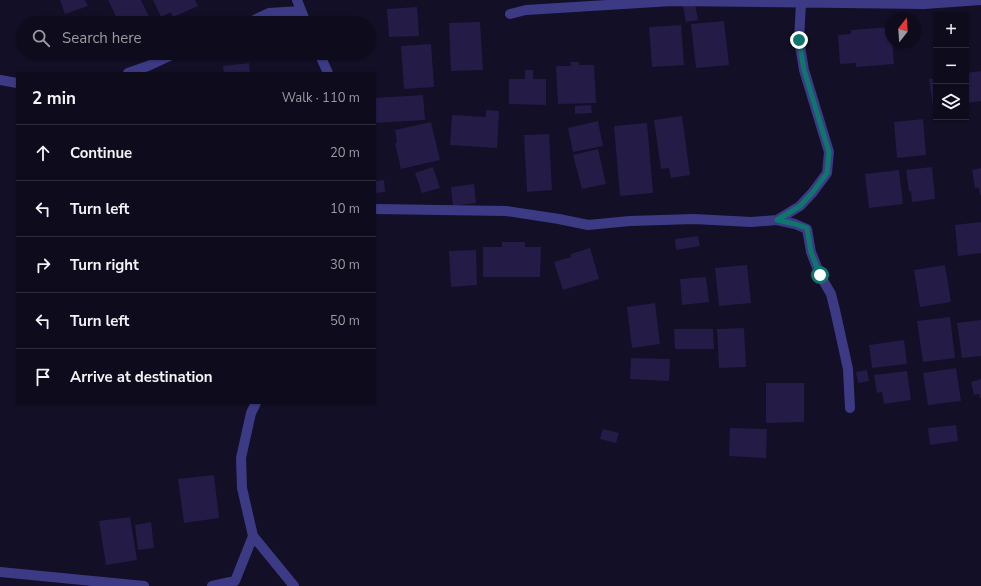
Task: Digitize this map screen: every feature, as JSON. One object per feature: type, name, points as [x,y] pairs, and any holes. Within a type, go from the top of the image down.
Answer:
[{"type":"street","points":[[297,0],[303,16]]},
{"type":"street","points":[[510,14],[526,10],[672,1],[924,4],[981,0]]},
{"type":"street","points":[[777,220],[800,206],[827,173],[829,152],[804,70],[799,40],[801,3]]},
{"type":"street","points":[[263,16],[270,13],[301,11]]},
{"type":"street","points":[[131,72],[161,60]]},
{"type":"street","points":[[323,60],[328,72]]},
{"type":"street","points":[[0,80],[16,83]]},
{"type":"street","points":[[376,209],[506,210],[588,225],[630,221],[694,219],[751,222],[777,220],[807,228],[811,252],[820,275],[831,294],[835,310],[848,369],[850,408]]},
{"type":"street","points":[[256,404],[251,414],[241,458],[242,488],[253,536],[294,586]]},
{"type":"street","points":[[212,586],[235,581],[253,536]]},
{"type":"street","points":[[0,572],[144,586]]},
{"type":"building","points":[[60,0],[85,0],[88,6],[65,14]]},
{"type":"building","points":[[108,0],[141,0],[149,16],[116,16]]},
{"type":"building","points":[[153,0],[195,0],[198,6],[175,16],[173,16],[171,12],[161,16]]},
{"type":"building","points":[[695,4],[698,20],[686,22],[683,6]]},
{"type":"building","points":[[417,7],[419,36],[389,37],[387,9]]},
{"type":"building","points":[[724,21],[729,65],[696,68],[691,24]]},
{"type":"building","points":[[480,22],[483,70],[451,71],[449,23]]},
{"type":"building","points":[[681,25],[684,65],[652,67],[649,27]]},
{"type":"building","points":[[885,27],[885,48],[893,48],[894,64],[856,67],[856,63],[840,64],[838,35],[851,34],[851,30]]},
{"type":"building","points":[[431,44],[434,87],[404,89],[401,46]]},
{"type":"building","points":[[570,62],[579,62],[579,65],[594,65],[596,103],[558,104],[556,66],[571,66]]},
{"type":"building","points":[[249,63],[250,72],[224,72],[223,66]]},
{"type":"building","points":[[525,70],[533,70],[533,79],[546,79],[546,105],[509,104],[509,79],[525,79]]},
{"type":"building","points":[[981,71],[981,101],[969,103],[969,73]]},
{"type":"building","points":[[933,78],[933,108],[929,79]]},
{"type":"building","points":[[423,95],[425,120],[376,123],[376,98]]},
{"type":"building","points":[[591,105],[592,113],[575,114],[575,106]]},
{"type":"building","points":[[486,110],[499,111],[497,148],[450,145],[452,115],[486,117]]},
{"type":"building","points":[[682,116],[690,175],[671,178],[669,168],[661,169],[654,120]]},
{"type":"building","points":[[923,119],[926,155],[897,158],[894,122]]},
{"type":"building","points":[[598,121],[603,146],[573,152],[568,128]]},
{"type":"building","points":[[431,122],[440,160],[401,169],[395,143],[397,142],[395,130]]},
{"type":"building","points":[[647,123],[653,193],[620,196],[614,126]]},
{"type":"building","points":[[549,134],[552,190],[527,192],[524,135]]},
{"type":"building","points":[[598,149],[606,184],[582,189],[573,155]]},
{"type":"building","points":[[433,167],[440,188],[422,193],[415,173]]},
{"type":"building","points":[[932,167],[935,199],[912,202],[906,170]]},
{"type":"building","points":[[981,168],[980,195],[979,188],[975,188],[972,170]]},
{"type":"building","points":[[899,170],[903,204],[869,208],[865,174]]},
{"type":"building","points":[[384,180],[385,192],[376,193],[376,181]]},
{"type":"building","points":[[474,184],[476,203],[453,206],[451,187]]},
{"type":"building","points":[[981,222],[981,253],[958,256],[955,225]]},
{"type":"building","points":[[698,236],[700,246],[676,250],[675,239]]},
{"type":"building","points":[[502,242],[525,242],[525,247],[541,247],[540,277],[483,277],[483,247],[502,247]]},
{"type":"building","points":[[590,248],[599,279],[563,290],[554,262],[571,257],[571,254]]},
{"type":"building","points":[[476,250],[477,285],[451,287],[449,251]]},
{"type":"building","points":[[747,265],[751,303],[719,306],[715,268]]},
{"type":"building","points":[[945,265],[951,302],[920,307],[914,270]]},
{"type":"building","points":[[706,277],[709,302],[682,305],[680,279]]},
{"type":"building","points":[[655,303],[660,344],[632,348],[627,307]]},
{"type":"building","points":[[950,317],[955,358],[923,362],[917,321]]},
{"type":"building","points":[[981,320],[981,356],[962,358],[957,323]]},
{"type":"building","points":[[744,328],[746,367],[719,368],[717,329]]},
{"type":"building","points":[[674,329],[713,329],[714,349],[675,349]]},
{"type":"building","points":[[904,340],[907,364],[872,368],[869,345]]},
{"type":"building","points":[[631,358],[670,359],[669,381],[630,379]]},
{"type":"building","points":[[956,368],[961,401],[928,405],[923,373]]},
{"type":"building","points":[[867,370],[869,381],[858,383],[856,372]]},
{"type":"building","points":[[907,371],[911,400],[884,404],[882,392],[877,393],[874,375]]},
{"type":"building","points":[[981,379],[980,398],[979,394],[974,395],[971,382]]},
{"type":"building","points":[[766,383],[804,383],[804,422],[766,423]]},
{"type":"building","points":[[956,425],[958,441],[930,445],[928,428]]},
{"type":"building","points":[[730,428],[767,429],[766,458],[729,456]]},
{"type":"building","points":[[603,429],[619,433],[616,443],[600,439]]},
{"type":"building","points":[[214,475],[219,518],[184,523],[178,479]]},
{"type":"building","points":[[130,517],[137,560],[106,565],[99,521]]},
{"type":"building","points":[[151,522],[154,548],[138,550],[135,525]]},
{"type":"route","points":[[799,40],[804,70],[829,152],[827,173],[800,206],[777,220],[807,228],[811,252],[820,275]]}]
